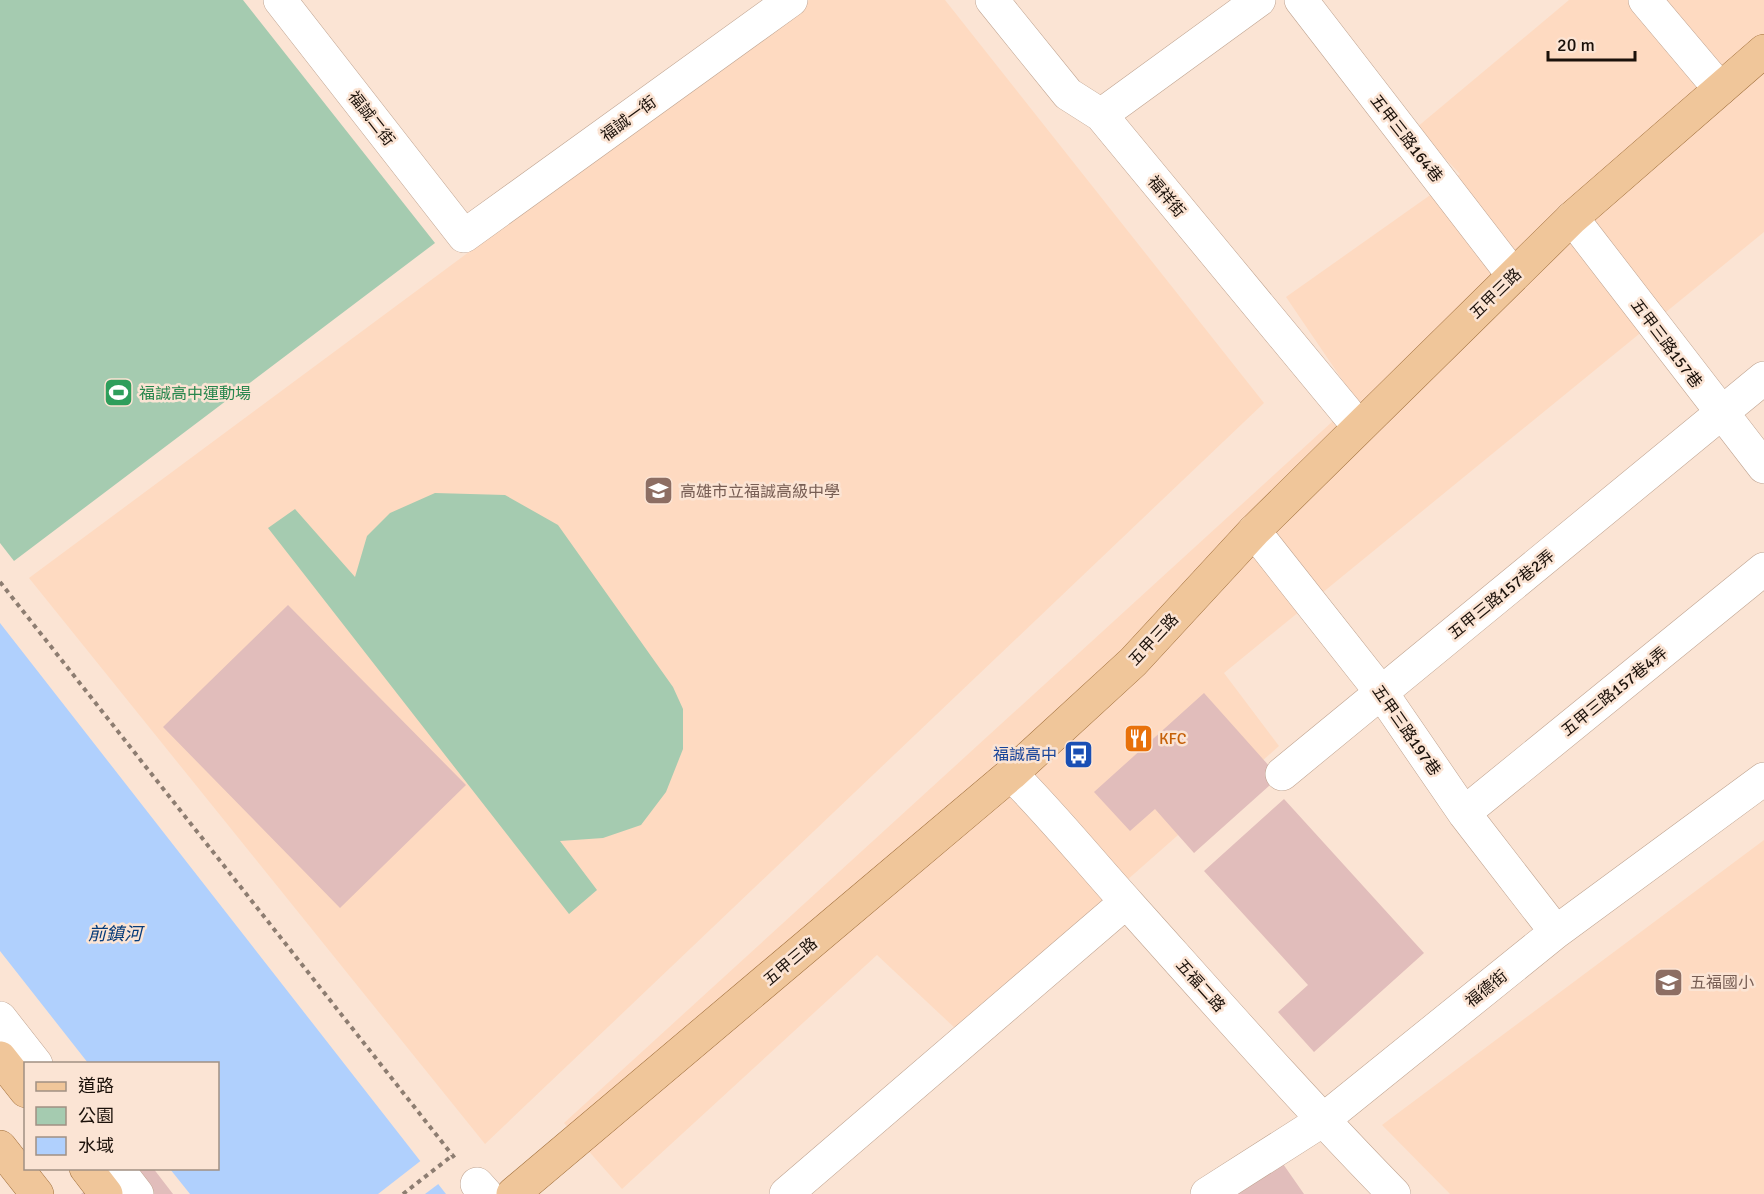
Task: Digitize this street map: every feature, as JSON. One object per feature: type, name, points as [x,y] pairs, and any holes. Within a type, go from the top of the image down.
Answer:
[{"type":"main road","name":"五甲三路","points":[[513,1194],[1011,774],[1133,662],[1254,531],[1572,218],[1764,51]]},
{"type":"main road","points":[[0,1058],[24,1088]]},
{"type":"main road","points":[[0,1147],[37,1194]]},
{"type":"main road","points":[[88,1170],[106,1194]]},
{"type":"street","name":"福誠二街","points":[[280,0],[464,236]]},
{"type":"street","name":"福誠一街","points":[[464,236],[791,0]]},
{"type":"street","name":"福祥街","points":[[992,0],[1068,94],[1101,115],[1359,427]]},
{"type":"street","points":[[1101,115],[1259,0]]},
{"type":"street","name":"五甲三路164巷","points":[[1301,0],[1513,275]]},
{"type":"street","points":[[1645,0],[1720,89]]},
{"type":"street","name":"五甲三路157巷","points":[[1572,218],[1720,413],[1764,467]]},
{"type":"street","name":"五甲三路157巷2弄","points":[[1282,774],[1764,378]]},
{"type":"street","name":"五甲三路197巷","points":[[1254,531],[1381,692],[1464,813],[1556,932]]},
{"type":"street","name":"五甲三路157巷4弄","points":[[1464,813],[1764,569]]},
{"type":"street","name":"五福二路","points":[[1011,774],[1048,812],[1323,1120],[1394,1194]]},
{"type":"street","name":"福德街","points":[[1207,1194],[1323,1120],[1556,932],[1764,779]]},
{"type":"street","points":[[791,1193],[1126,902]]},
{"type":"street","points":[[0,1018],[34,1062]]},
{"type":"street","points":[[119,1170],[137,1194]]},
{"type":"path","points":[[0,582],[482,1189]]},
{"type":"path","points":[[403,1194],[453,1155]]},
{"type":"shaded area","name":"高雄市立福誠高級中學","points":[[809,0],[945,0],[1264,403],[485,1144],[29,578]]},
{"type":"shaded area","points":[[1569,0],[1764,0],[1764,232],[1224,673],[1279,746],[957,1030],[877,955],[622,1189],[564,1123],[1356,400],[1286,297],[1460,174],[1416,128]]},
{"type":"shaded area","name":"五福國小","points":[[1764,840],[1764,1194],[1450,1194],[1382,1125]]},
{"type":"green space","name":"福誠高中運動場","points":[[0,0],[243,0],[435,243],[14,561],[0,543]]},
{"type":"green space","points":[[435,493],[505,495],[558,525],[673,687],[683,709],[683,749],[666,792],[641,825],[603,838],[560,841],[597,890],[569,914],[268,528],[295,509],[355,577],[367,536],[390,513]]},
{"type":"water","name":"前鎮河","points":[[0,623],[446,1194],[190,1194],[171,1170],[219,1170],[219,1062],[87,1062],[0,951]]},
{"type":"pier","points":[[423,1159],[441,1182],[425,1194],[378,1194]]},
{"type":"building","points":[[288,605],[466,785],[340,908],[163,727]]},
{"type":"building","points":[[1204,693],[1279,777],[1194,853],[1155,809],[1130,831],[1094,792]]},
{"type":"building","points":[[1284,799],[1424,953],[1314,1052],[1278,1012],[1308,985],[1204,871]]},
{"type":"building","points":[[1281,1161],[1304,1194],[1235,1194]]},
{"type":"building","points":[[108,1170],[155,1170],[173,1194],[81,1194],[110,1173]]},
{"type":"place","name":"福誠高中運動場","points":[[118,393]]},
{"type":"place","name":"高雄市立福誠高級中學","points":[[659,491]]},
{"type":"place","name":"KFC","points":[[1138,738]]},
{"type":"place","name":"福誠高中","points":[[1078,754]]},
{"type":"place","name":"五福國小","points":[[1669,982]]}]
